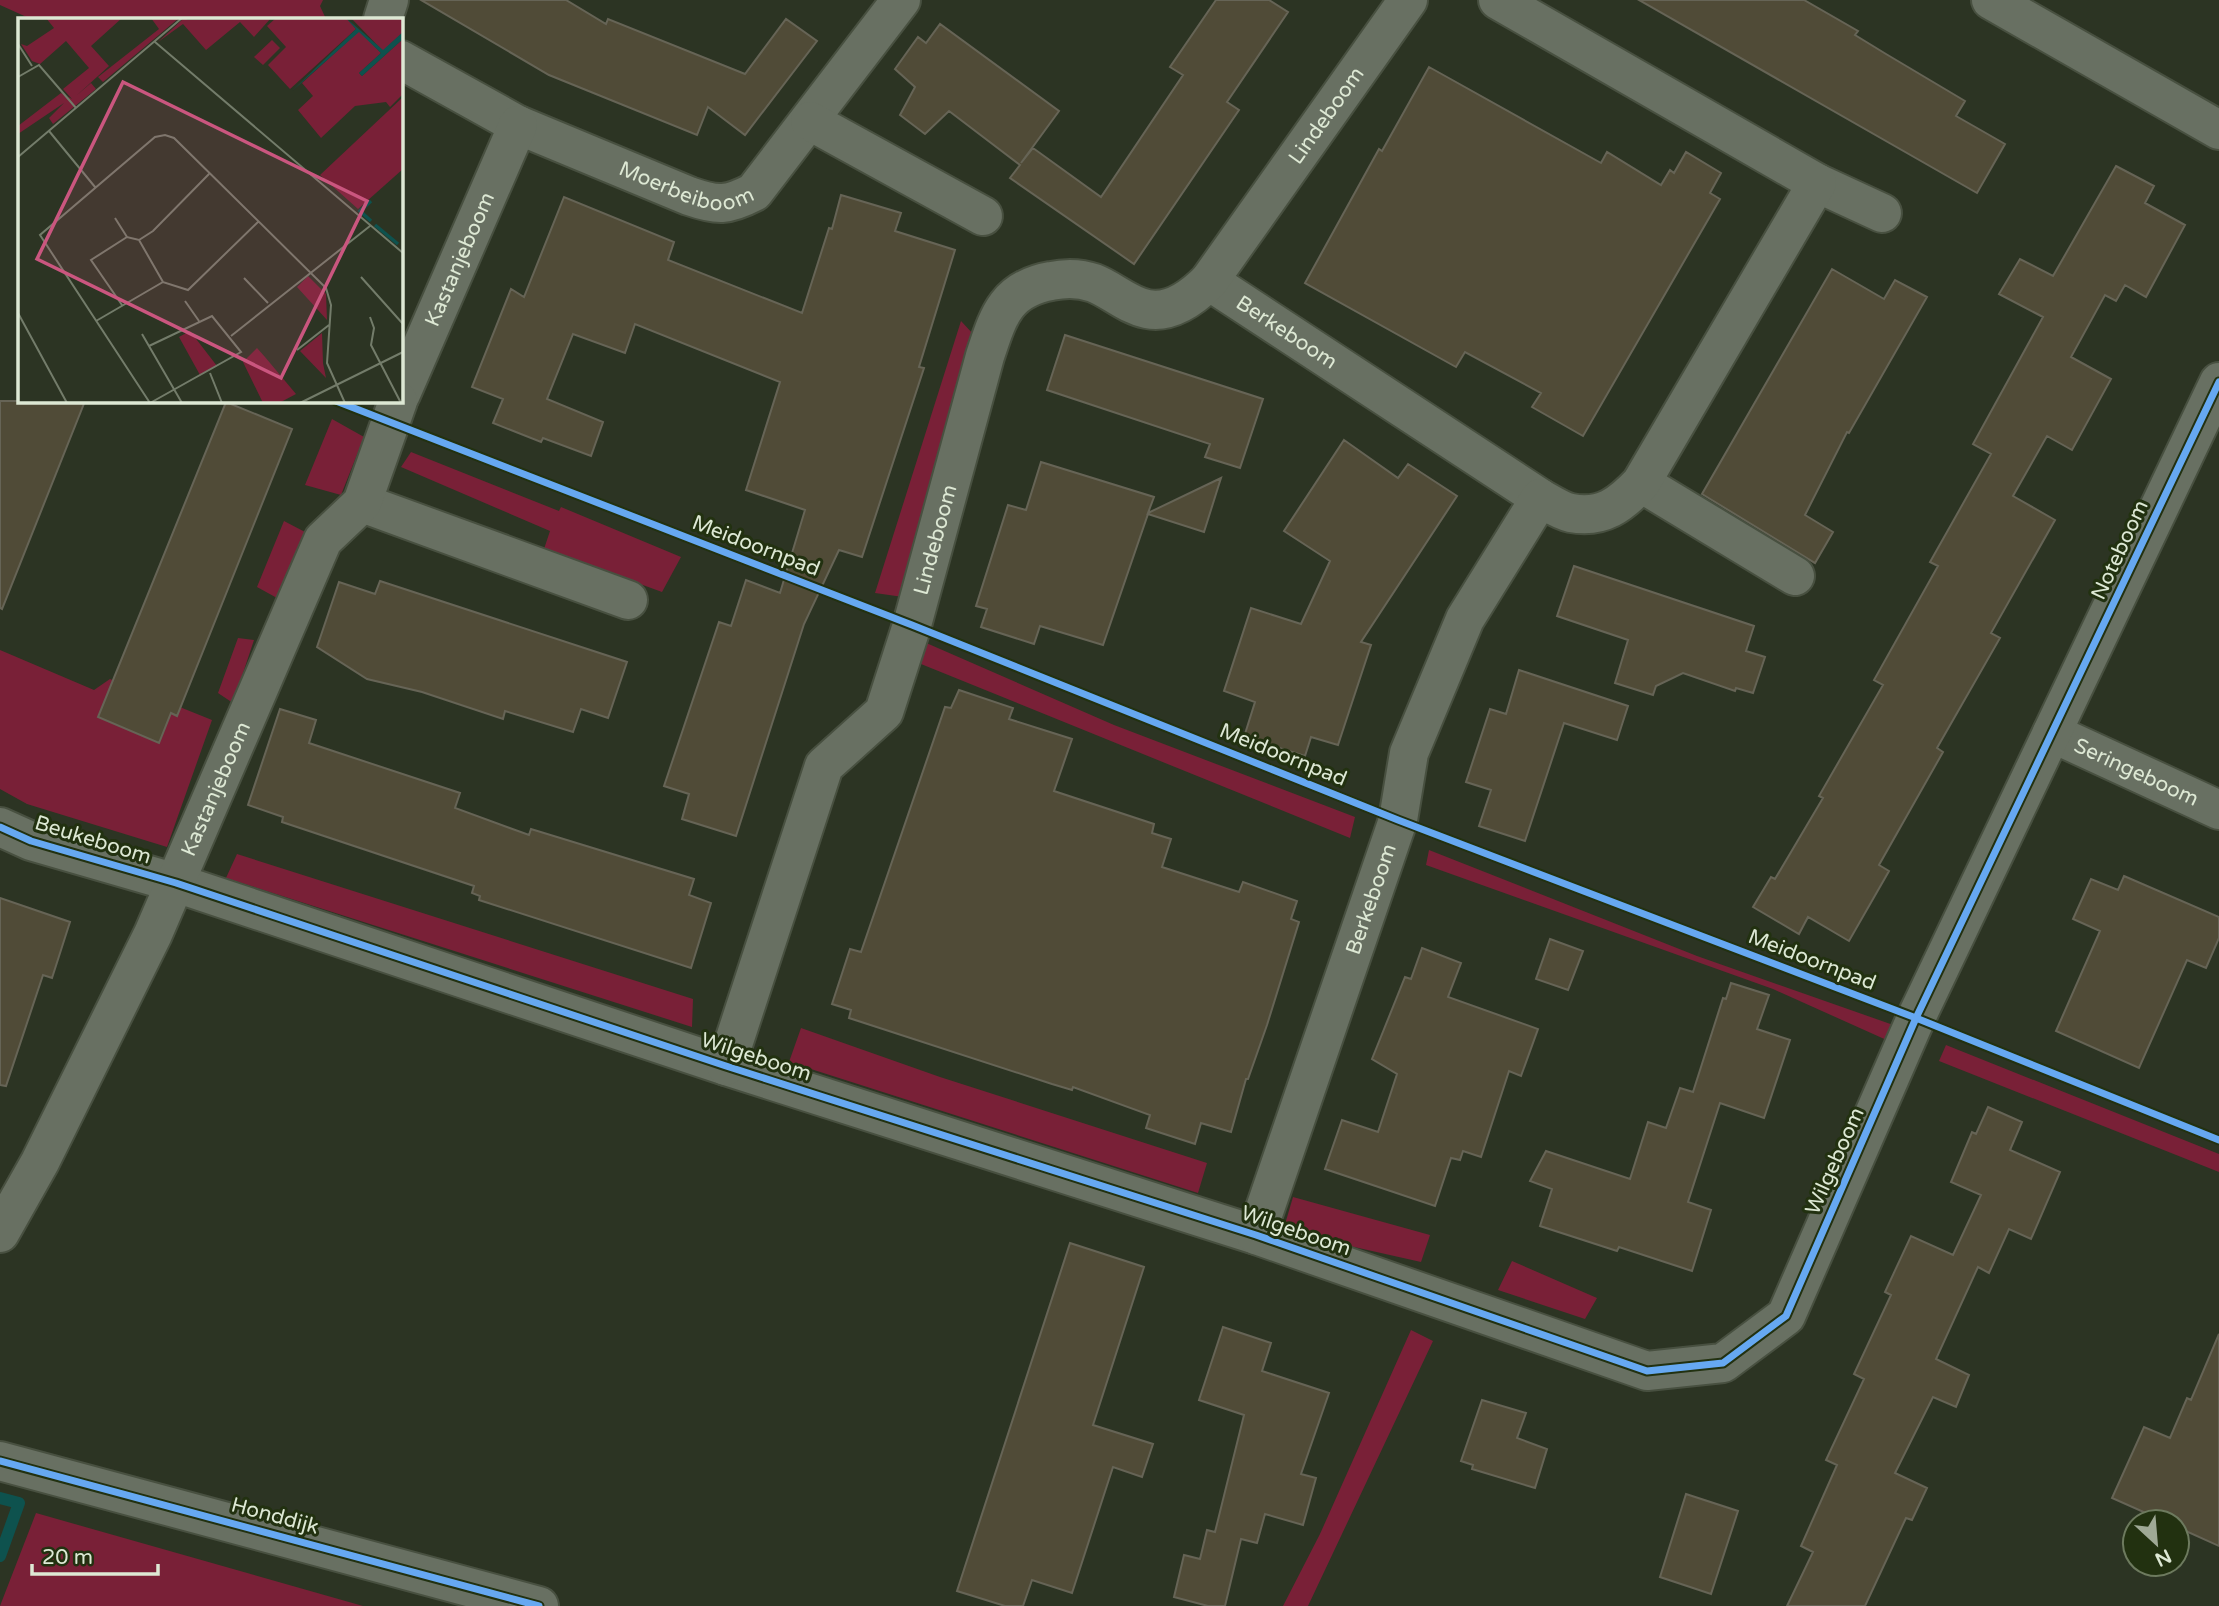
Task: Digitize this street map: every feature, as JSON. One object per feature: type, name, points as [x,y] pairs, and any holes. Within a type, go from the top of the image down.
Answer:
[{"type":"street","points":[[383,18],[389,0]]},
{"type":"street","name":"Moerbeiboom","points":[[402,61],[518,125],[689,196],[712,204],[731,204],[754,192],[901,0]]},
{"type":"street","name":"Lindeboom","points":[[726,1066],[824,766],[884,712],[912,625],[985,356],[1000,313],[1015,295],[1034,284],[1074,278],[1094,283],[1148,310],[1171,308],[1193,297],[1209,281],[1408,0]]},
{"type":"street","points":[[1498,0],[1816,183],[1882,213]]},
{"type":"street","points":[[1991,0],[2219,130]]},
{"type":"street","points":[[810,121],[983,216]]},
{"type":"street","name":"Kastanjeboom","points":[[402,392],[518,125]]},
{"type":"street","name":"Berkeboom","points":[[1209,281],[1540,498],[1571,513],[1600,513],[1623,503],[1641,483],[1816,183]]},
{"type":"street","name":"Noteboom","points":[[2052,733],[2219,383]]},
{"type":"street","name":"Kastanjeboom","points":[[0,1233],[40,1162],[176,883],[323,540],[362,503],[398,402]]},
{"type":"street","points":[[1641,483],[1795,576]]},
{"type":"street","name":"Berkeboom","points":[[1256,1236],[1398,820],[1409,753],[1465,619],[1540,498]]},
{"type":"street","points":[[362,503],[628,600]]},
{"type":"street","name":"Wilgeboom","points":[[176,883],[726,1066],[1256,1236],[1647,1371],[1723,1363],[1786,1316],[1916,1018],[2052,733]]},
{"type":"street","name":"Seringeboom","points":[[2052,733],[2219,810]]},
{"type":"street","name":"Beukeboom","points":[[0,827],[30,841],[176,883]]},
{"type":"street","name":"Honddijk","points":[[0,1461],[539,1606]]},
{"type":"shaded area","points":[[0,0],[323,0],[320,6],[326,18],[29,18],[0,5]]},
{"type":"shaded area","points":[[961,321],[974,335],[903,597],[875,593]]},
{"type":"shaded area","points":[[332,419],[364,437],[341,495],[305,485]]},
{"type":"shaded area","points":[[411,452],[559,511],[561,507],[681,557],[662,592],[544,549],[550,531],[401,467]]},
{"type":"shaded area","points":[[284,521],[305,532],[277,598],[257,587]]},
{"type":"shaded area","points":[[238,638],[254,640],[233,703],[218,693]]},
{"type":"shaded area","points":[[924,642],[1114,725],[1355,817],[1350,838],[921,664]]},
{"type":"shaded area","points":[[0,650],[94,690],[110,679],[212,720],[167,847],[27,804],[0,789]]},
{"type":"shaded area","points":[[1429,850],[1697,956],[1899,1027],[1891,1042],[1773,989],[1426,865]]},
{"type":"shaded area","points":[[237,854],[693,999],[692,1027],[226,878]]},
{"type":"shaded area","points":[[801,1028],[940,1077],[1207,1163],[1198,1193],[789,1062]]},
{"type":"shaded area","points":[[1946,1045],[2219,1154],[2219,1172],[1939,1061]]},
{"type":"shaded area","points":[[1293,1197],[1430,1235],[1421,1262],[1283,1231]]},
{"type":"shaded area","points":[[1512,1261],[1597,1298],[1585,1319],[1498,1290]]},
{"type":"shaded area","points":[[1411,1330],[1433,1341],[1308,1606],[1283,1606],[1320,1534]]},
{"type":"shaded area","points":[[36,1513],[363,1606],[0,1606]]},
{"type":"building","points":[[421,0],[566,0],[606,24],[608,19],[745,74],[786,19],[817,41],[745,135],[708,107],[697,135],[549,75]]},
{"type":"building","points":[[1216,0],[1269,0],[1288,12],[1227,102],[1239,110],[1134,264],[1010,178],[1020,165],[949,111],[925,134],[900,115],[915,87],[895,69],[918,37],[926,43],[940,24],[1059,111],[1021,163],[1033,148],[1101,197],[1183,75],[1170,67]]},
{"type":"building","points":[[1639,0],[1804,0],[1858,31],[1855,35],[1965,101],[1956,116],[2005,144],[1977,193]]},
{"type":"building","points":[[1429,67],[1601,163],[1607,152],[1661,185],[1670,170],[1674,173],[1686,152],[1721,173],[1710,193],[1720,199],[1583,436],[1532,407],[1541,393],[1465,352],[1456,367],[1305,283],[1379,149],[1382,151]]},
{"type":"building","points":[[2116,166],[2154,186],[2145,203],[2185,225],[2146,297],[2125,285],[2116,301],[2105,295],[2071,357],[2111,379],[2072,450],[2047,436],[2013,496],[2055,520],[1991,633],[2000,638],[1937,748],[1943,752],[1879,865],[1889,871],[1849,941],[1808,917],[1799,934],[1753,907],[1771,877],[1775,879],[1823,798],[1819,796],[1883,685],[1874,680],[1938,566],[1930,562],[1991,454],[1973,444],[2043,317],[1999,294],[2020,259],[2053,276]]},
{"type":"building","points":[[841,195],[901,213],[895,231],[955,250],[919,367],[924,368],[862,557],[839,550],[804,624],[736,836],[682,819],[689,794],[664,786],[719,622],[731,626],[746,580],[780,593],[805,510],[746,490],[780,382],[635,324],[625,353],[573,334],[547,399],[603,422],[591,456],[543,438],[541,442],[493,423],[503,399],[472,387],[511,289],[524,297],[564,197],[674,242],[668,260],[802,313],[829,228],[832,229]]},
{"type":"building","points":[[1832,269],[1884,299],[1895,280],[1927,297],[1849,433],[1847,432],[1805,515],[1833,532],[1815,563],[1702,494]]},
{"type":"building","points":[[1065,335],[1263,399],[1240,468],[1205,457],[1210,444],[1047,390]]},
{"type":"building","points":[[0,401],[85,402],[2,609]]},
{"type":"building","points":[[226,402],[292,429],[177,716],[171,713],[159,743],[98,717]]},
{"type":"building","points":[[1344,440],[1398,478],[1408,464],[1457,496],[1361,642],[1371,645],[1338,745],[1311,737],[1305,756],[1244,737],[1255,702],[1224,691],[1251,608],[1301,624],[1330,561],[1284,531]]},
{"type":"building","points":[[1041,462],[1154,497],[1148,513],[1221,478],[1204,532],[1148,514],[1103,645],[1040,626],[1034,644],[981,627],[987,609],[976,606],[1008,505],[1026,510]]},
{"type":"building","points":[[1574,566],[1754,626],[1746,651],[1765,657],[1753,693],[1736,688],[1735,691],[1683,673],[1656,686],[1653,695],[1615,683],[1628,640],[1557,616]]},
{"type":"building","points":[[380,581],[627,662],[608,718],[581,709],[573,732],[505,711],[503,719],[422,692],[367,679],[317,647],[339,582],[375,594]]},
{"type":"building","points":[[1519,670],[1628,706],[1617,740],[1564,723],[1525,841],[1479,826],[1491,790],[1466,782],[1490,709],[1506,714]]},
{"type":"building","points":[[959,690],[1013,708],[1009,719],[1072,739],[1054,791],[1154,824],[1152,833],[1171,839],[1162,867],[1239,892],[1243,882],[1297,901],[1291,919],[1299,922],[1231,1132],[1201,1123],[1195,1144],[1146,1128],[1150,1115],[1073,1087],[1072,1090],[1052,1084],[849,1018],[851,1010],[832,1004],[850,949],[861,952],[945,707],[951,708]]},
{"type":"building","points":[[280,709],[316,720],[309,743],[460,793],[455,808],[529,835],[531,829],[694,879],[689,895],[711,903],[691,968],[479,900],[480,896],[472,893],[474,886],[282,822],[283,817],[248,805]]},
{"type":"building","points":[[2124,876],[2219,917],[2219,938],[2206,968],[2187,960],[2139,1068],[2056,1031],[2100,931],[2073,919],[2091,879],[2118,890]]},
{"type":"building","points":[[0,898],[70,922],[52,978],[43,975],[6,1086],[0,1085]]},
{"type":"building","points":[[1550,939],[1583,951],[1568,990],[1536,979]]},
{"type":"building","points":[[1422,948],[1461,963],[1448,997],[1538,1029],[1521,1076],[1509,1071],[1481,1157],[1463,1151],[1460,1160],[1451,1158],[1435,1206],[1325,1169],[1342,1120],[1378,1132],[1397,1074],[1372,1059],[1405,977],[1411,979]]},
{"type":"building","points":[[1731,983],[1769,995],[1757,1029],[1790,1040],[1764,1118],[1720,1103],[1688,1202],[1711,1210],[1692,1271],[1619,1247],[1617,1251],[1540,1226],[1552,1189],[1530,1181],[1546,1151],[1630,1179],[1648,1122],[1666,1128],[1680,1088],[1693,1092],[1723,998],[1726,999]]},
{"type":"building","points":[[1988,1107],[2022,1122],[2010,1150],[2060,1172],[2031,1239],[2009,1229],[1989,1273],[1978,1267],[1936,1359],[1969,1375],[1956,1407],[1933,1397],[1895,1473],[1927,1488],[1912,1520],[1906,1518],[1865,1606],[1787,1606],[1813,1552],[1801,1546],[1837,1465],[1826,1460],[1864,1379],[1854,1374],[1891,1295],[1885,1292],[1911,1236],[1953,1255],[1981,1195],[1951,1182],[1972,1132],[1976,1134]]},
{"type":"building","points":[[1070,1243],[1144,1267],[1093,1425],[1153,1444],[1142,1477],[1113,1467],[1072,1593],[1032,1580],[1023,1606],[1005,1606],[957,1591]]},
{"type":"building","points":[[1223,1327],[1271,1343],[1262,1371],[1329,1393],[1301,1474],[1316,1478],[1303,1525],[1265,1514],[1257,1543],[1241,1539],[1225,1606],[1208,1606],[1174,1597],[1184,1555],[1200,1559],[1207,1530],[1215,1532],[1244,1415],[1199,1400]]},
{"type":"building","points":[[2219,1334],[2219,1546],[2191,1533],[2191,1508],[2134,1508],[2112,1498],[2144,1427],[2170,1438],[2187,1398],[2191,1400]]},
{"type":"building","points":[[1482,1400],[1526,1413],[1517,1438],[1547,1449],[1535,1488],[1472,1469],[1473,1465],[1461,1461]]},
{"type":"building","points":[[1686,1494],[1738,1511],[1711,1594],[1660,1577]]},
{"type":"waterway","points":[[0,1498],[19,1503],[0,1556]]},
{"type":"cycle path","points":[[0,827],[31,841],[176,883],[726,1066],[1256,1235],[1647,1371],[1723,1363],[1786,1316],[1916,1018],[2219,382]]},
{"type":"cycle path","name":"Meidoornpad","points":[[339,402],[912,625],[1398,820],[1916,1018],[2219,1140]]},
{"type":"cycle path","points":[[0,1461],[539,1606]]}]
